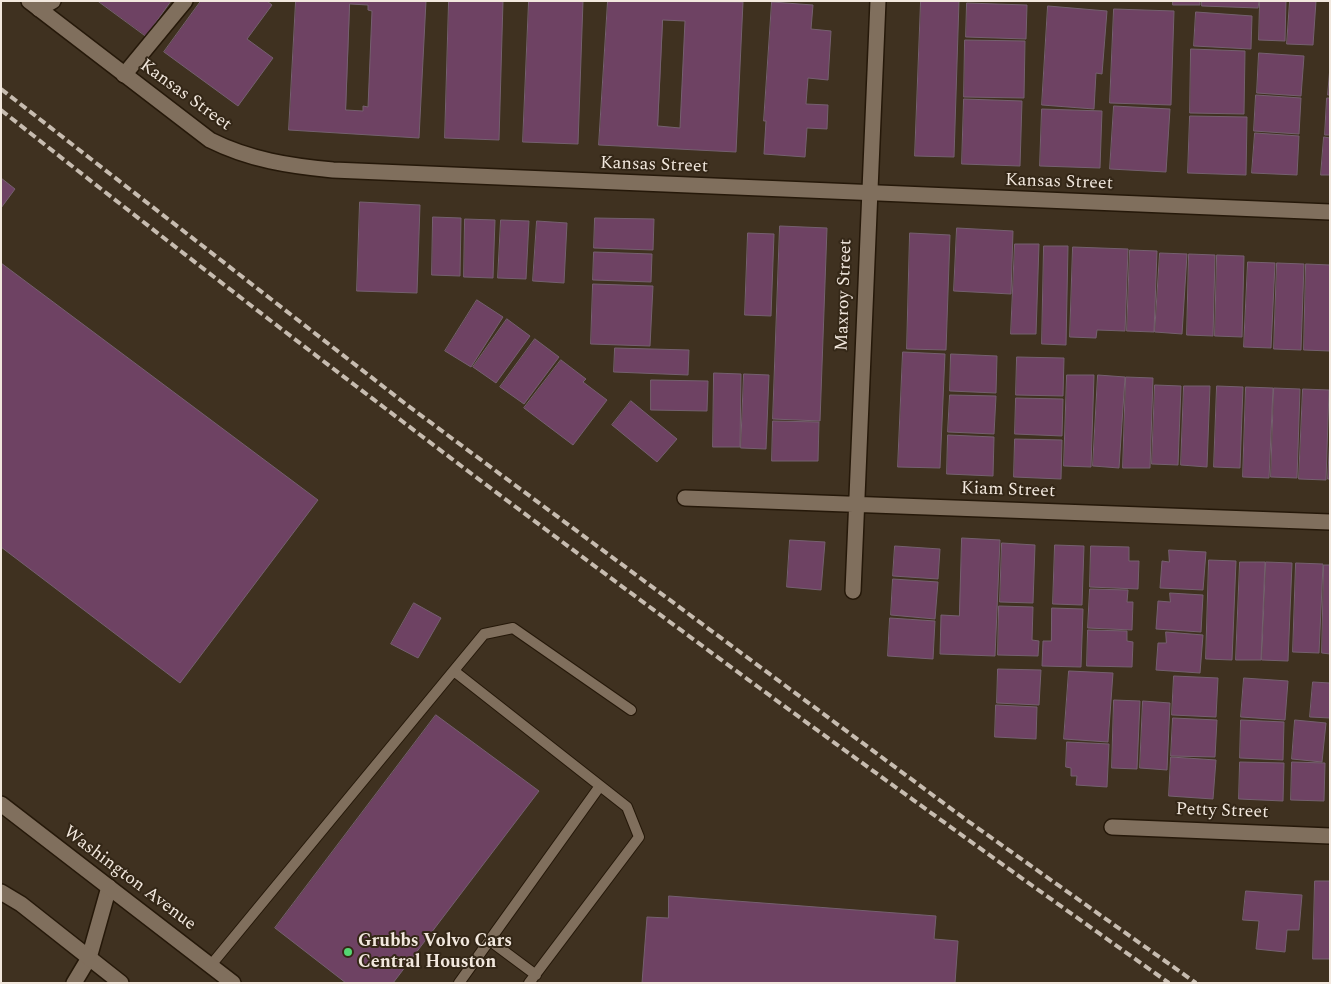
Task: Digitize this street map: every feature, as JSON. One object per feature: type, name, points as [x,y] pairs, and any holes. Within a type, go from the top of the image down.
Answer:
[{"type":"street","points":[[36,4],[53,1]]},
{"type":"street","points":[[124,75],[185,1]]},
{"type":"street","name":"Maxroy Street","points":[[853,591],[878,1]]},
{"type":"street","name":"Kansas Street","points":[[36,4],[124,75],[210,140],[234,152],[292,167],[1330,212]]},
{"type":"street","name":"Kiam Street","points":[[685,498],[1330,522]]},
{"type":"street","name":"Washington Avenue","points":[[1,804],[233,983]]},
{"type":"street","name":"Petty Street","points":[[1112,827],[1330,836]]},
{"type":"street","points":[[74,983],[89,958],[109,887]]},
{"type":"street","points":[[1,892],[21,904],[121,983]]},
{"type":"lane","points":[[211,965],[484,634],[513,628],[631,710]]},
{"type":"lane","points":[[454,671],[628,807],[639,836],[532,979],[489,940]]},
{"type":"lane","points":[[459,983],[600,786]]},
{"type":"building","points":[[98,1],[171,1],[146,36]]},
{"type":"building","points":[[201,1],[267,1],[272,5],[247,39],[273,58],[238,106],[164,52]]},
{"type":"building","points":[[296,1],[426,1],[419,138],[289,130]],"holes":[[[350,4],[368,5],[368,10],[372,11],[368,107],[363,106],[363,111],[346,110]]]},
{"type":"building","points":[[449,1],[503,1],[499,140],[445,138]]},
{"type":"building","points":[[529,1],[583,1],[578,144],[523,142]]},
{"type":"building","points":[[608,1],[743,2],[736,152],[599,145]],"holes":[[[663,20],[685,21],[680,128],[658,126]]]},
{"type":"building","points":[[921,1],[959,1],[954,157],[915,156]]},
{"type":"building","points":[[1173,1],[1200,1],[1200,5],[1173,5]]},
{"type":"building","points":[[1202,1],[1259,1],[1258,8],[1202,6]]},
{"type":"building","points":[[1260,1],[1286,1],[1285,41],[1259,40]]},
{"type":"building","points":[[1290,1],[1316,1],[1313,45],[1287,44]]},
{"type":"building","points":[[772,2],[813,5],[811,29],[831,31],[828,80],[808,78],[806,104],[828,105],[827,129],[807,128],[805,157],[764,154],[766,121],[764,121]]},
{"type":"building","points":[[967,3],[1027,5],[1026,39],[966,37]]},
{"type":"building","points":[[1048,6],[1107,11],[1102,74],[1096,73],[1094,109],[1042,105]]},
{"type":"building","points":[[1114,9],[1174,11],[1171,105],[1110,103]]},
{"type":"building","points":[[1196,12],[1252,16],[1251,49],[1194,46]]},
{"type":"building","points":[[965,40],[1025,41],[1024,98],[964,97]]},
{"type":"building","points":[[1191,49],[1245,51],[1244,114],[1190,113]]},
{"type":"building","points":[[1259,53],[1304,56],[1301,96],[1257,93]]},
{"type":"building","points":[[1330,67],[1330,95],[1328,95]]},
{"type":"building","points":[[1256,95],[1301,98],[1299,134],[1254,131]]},
{"type":"building","points":[[1327,98],[1330,98],[1330,135],[1325,135]]},
{"type":"building","points":[[964,99],[1022,101],[1020,166],[962,164]]},
{"type":"building","points":[[1114,106],[1170,109],[1166,172],[1110,169]]},
{"type":"building","points":[[1042,109],[1102,111],[1100,168],[1040,166]]},
{"type":"building","points":[[1190,116],[1247,117],[1246,175],[1188,173]]},
{"type":"building","points":[[1255,133],[1299,136],[1297,175],[1252,173]]},
{"type":"building","points":[[1324,137],[1330,138],[1330,175],[1321,175]]},
{"type":"building","points":[[1,178],[15,189],[1,208]]},
{"type":"building","points":[[360,202],[420,205],[417,293],[357,291]]},
{"type":"building","points":[[433,217],[461,218],[460,276],[432,275]]},
{"type":"building","points":[[595,218],[654,219],[653,250],[594,248]]},
{"type":"building","points":[[465,219],[495,220],[493,278],[464,277]]},
{"type":"building","points":[[501,220],[529,221],[526,279],[498,278]]},
{"type":"building","points":[[537,221],[567,223],[564,283],[533,281]]},
{"type":"building","points":[[780,226],[827,228],[820,421],[773,419]]},
{"type":"building","points":[[957,228],[1013,231],[1011,294],[954,291]]},
{"type":"building","points":[[748,233],[774,234],[771,316],[745,315]]},
{"type":"building","points":[[910,233],[950,235],[946,350],[907,349]]},
{"type":"building","points":[[1015,244],[1039,244],[1036,334],[1011,334]]},
{"type":"building","points":[[1044,246],[1068,246],[1066,345],[1042,344]]},
{"type":"building","points":[[1073,247],[1128,249],[1125,331],[1097,330],[1096,338],[1070,337]]},
{"type":"building","points":[[1130,250],[1157,251],[1154,332],[1127,331]]},
{"type":"building","points":[[594,252],[652,254],[651,282],[593,280]]},
{"type":"building","points":[[1160,253],[1187,254],[1182,334],[1155,332]]},
{"type":"building","points":[[1189,254],[1215,255],[1213,336],[1187,335]]},
{"type":"building","points":[[1217,255],[1244,256],[1242,337],[1215,336]]},
{"type":"building","points":[[1248,262],[1275,263],[1271,348],[1244,347]]},
{"type":"building","points":[[1,263],[318,500],[180,683],[1,547]]},
{"type":"building","points":[[1277,263],[1304,264],[1301,350],[1274,349]]},
{"type":"building","points":[[1306,264],[1330,265],[1330,351],[1304,350]]},
{"type":"building","points":[[593,284],[653,286],[650,346],[591,344]]},
{"type":"building","points":[[477,300],[503,317],[471,367],[445,351]]},
{"type":"building","points":[[507,319],[530,336],[496,383],[473,367]]},
{"type":"building","points":[[535,339],[559,357],[524,404],[500,387]]},
{"type":"building","points":[[615,348],[689,350],[688,375],[614,372]]},
{"type":"building","points":[[903,352],[945,354],[940,468],[898,467]]},
{"type":"building","points":[[951,354],[997,356],[996,393],[950,391]]},
{"type":"building","points":[[1017,357],[1064,358],[1063,396],[1016,395]]},
{"type":"building","points":[[561,360],[586,379],[583,382],[607,400],[573,445],[524,408]]},
{"type":"building","points":[[714,373],[741,374],[740,447],[713,447]]},
{"type":"building","points":[[744,374],[769,375],[766,449],[741,448]]},
{"type":"building","points":[[1067,375],[1094,375],[1091,467],[1064,466]]},
{"type":"building","points":[[1098,375],[1125,377],[1119,468],[1093,466]]},
{"type":"building","points":[[1126,377],[1153,378],[1150,468],[1123,468]]},
{"type":"building","points":[[651,380],[708,381],[707,411],[651,410]]},
{"type":"building","points":[[1155,385],[1181,386],[1178,465],[1152,464]]},
{"type":"building","points":[[1184,386],[1210,386],[1207,467],[1181,465]]},
{"type":"building","points":[[1217,386],[1243,387],[1240,468],[1214,467]]},
{"type":"building","points":[[1246,387],[1273,388],[1269,478],[1243,477]]},
{"type":"building","points":[[1274,388],[1300,389],[1297,478],[1271,477]]},
{"type":"building","points":[[1303,389],[1329,390],[1326,480],[1299,479]]},
{"type":"building","points":[[950,395],[996,396],[994,434],[948,432]]},
{"type":"building","points":[[1016,398],[1063,399],[1062,436],[1015,434]]},
{"type":"building","points":[[631,401],[677,439],[657,462],[612,425]]},
{"type":"building","points":[[773,421],[819,422],[818,461],[772,461]]},
{"type":"building","points":[[948,435],[994,437],[993,476],[947,474]]},
{"type":"building","points":[[1330,436],[1330,479],[1328,479]]},
{"type":"building","points":[[1015,439],[1062,440],[1061,479],[1014,477]]},
{"type":"building","points":[[962,538],[1000,540],[995,656],[940,654],[941,615],[959,616]]},
{"type":"building","points":[[790,540],[825,542],[821,590],[787,587]]},
{"type":"building","points":[[1002,543],[1035,545],[1033,603],[1000,602]]},
{"type":"building","points":[[1055,545],[1084,546],[1082,605],[1053,604]]},
{"type":"building","points":[[895,546],[940,549],[938,579],[893,576]]},
{"type":"building","points":[[1091,546],[1129,547],[1129,561],[1139,561],[1138,589],[1090,587]]},
{"type":"building","points":[[1169,550],[1206,552],[1203,590],[1160,588],[1162,561],[1169,562]]},
{"type":"building","points":[[1209,560],[1236,561],[1232,660],[1206,659]]},
{"type":"building","points":[[1240,562],[1265,562],[1261,660],[1236,660]]},
{"type":"building","points":[[1266,562],[1292,563],[1288,661],[1262,660]]},
{"type":"building","points":[[1296,563],[1323,564],[1319,653],[1293,652]]},
{"type":"building","points":[[1324,565],[1330,565],[1330,654],[1322,653]]},
{"type":"building","points":[[893,579],[938,582],[935,619],[891,615]]},
{"type":"building","points":[[1090,589],[1128,590],[1127,602],[1133,602],[1132,630],[1088,628]]},
{"type":"building","points":[[1170,593],[1203,595],[1201,632],[1156,629],[1158,601],[1170,602]]},
{"type":"building","points":[[414,603],[441,618],[418,658],[391,644]]},
{"type":"building","points":[[999,606],[1033,607],[1032,640],[1039,641],[1038,656],[998,655]]},
{"type":"building","points":[[1052,608],[1083,609],[1081,667],[1042,666],[1043,641],[1051,641]]},
{"type":"building","points":[[890,618],[935,621],[933,659],[888,656]]},
{"type":"building","points":[[1088,630],[1127,631],[1127,641],[1133,642],[1132,667],[1087,666]]},
{"type":"building","points":[[1166,632],[1203,635],[1200,673],[1156,670],[1158,643],[1166,643]]},
{"type":"building","points":[[998,669],[1041,670],[1039,705],[997,703]]},
{"type":"building","points":[[1069,671],[1113,673],[1108,742],[1064,739]]},
{"type":"building","points":[[1174,676],[1218,678],[1216,717],[1172,715]]},
{"type":"building","points":[[1244,678],[1288,681],[1285,720],[1241,717]]},
{"type":"building","points":[[1313,682],[1330,683],[1330,718],[1310,717]]},
{"type":"building","points":[[1114,700],[1140,701],[1137,769],[1112,768]]},
{"type":"building","points":[[1143,701],[1170,703],[1167,770],[1140,768]]},
{"type":"building","points":[[996,705],[1037,707],[1036,739],[995,737]]},
{"type":"building","points":[[436,715],[539,791],[393,983],[346,983],[275,928]]},
{"type":"building","points":[[1173,718],[1217,720],[1215,757],[1171,756]]},
{"type":"building","points":[[1241,720],[1284,722],[1283,760],[1240,758]]},
{"type":"building","points":[[1295,720],[1326,723],[1322,762],[1292,759]]},
{"type":"building","points":[[1067,742],[1109,744],[1107,787],[1076,785],[1077,776],[1071,776],[1071,768],[1066,767]]},
{"type":"building","points":[[1171,757],[1216,760],[1213,799],[1169,796]]},
{"type":"building","points":[[1240,762],[1284,763],[1283,801],[1239,799]]},
{"type":"building","points":[[1292,762],[1325,763],[1324,801],[1291,800]]},
{"type":"building","points":[[1315,881],[1330,881],[1330,959],[1313,959]]},
{"type":"building","points":[[1246,891],[1302,895],[1299,930],[1287,930],[1285,952],[1256,949],[1259,921],[1243,920]]},
{"type":"building","points":[[669,896],[936,916],[934,939],[958,941],[955,983],[642,983],[647,917],[668,918]]},
{"type":"railway","points":[[1,89],[407,405],[965,819],[1196,983]]},
{"type":"railway","points":[[1,110],[144,223],[433,445],[725,663],[1169,983]]},
{"type":"place","name":"Grubbs Volvo Cars Central Houston","points":[[348,952]]}]
